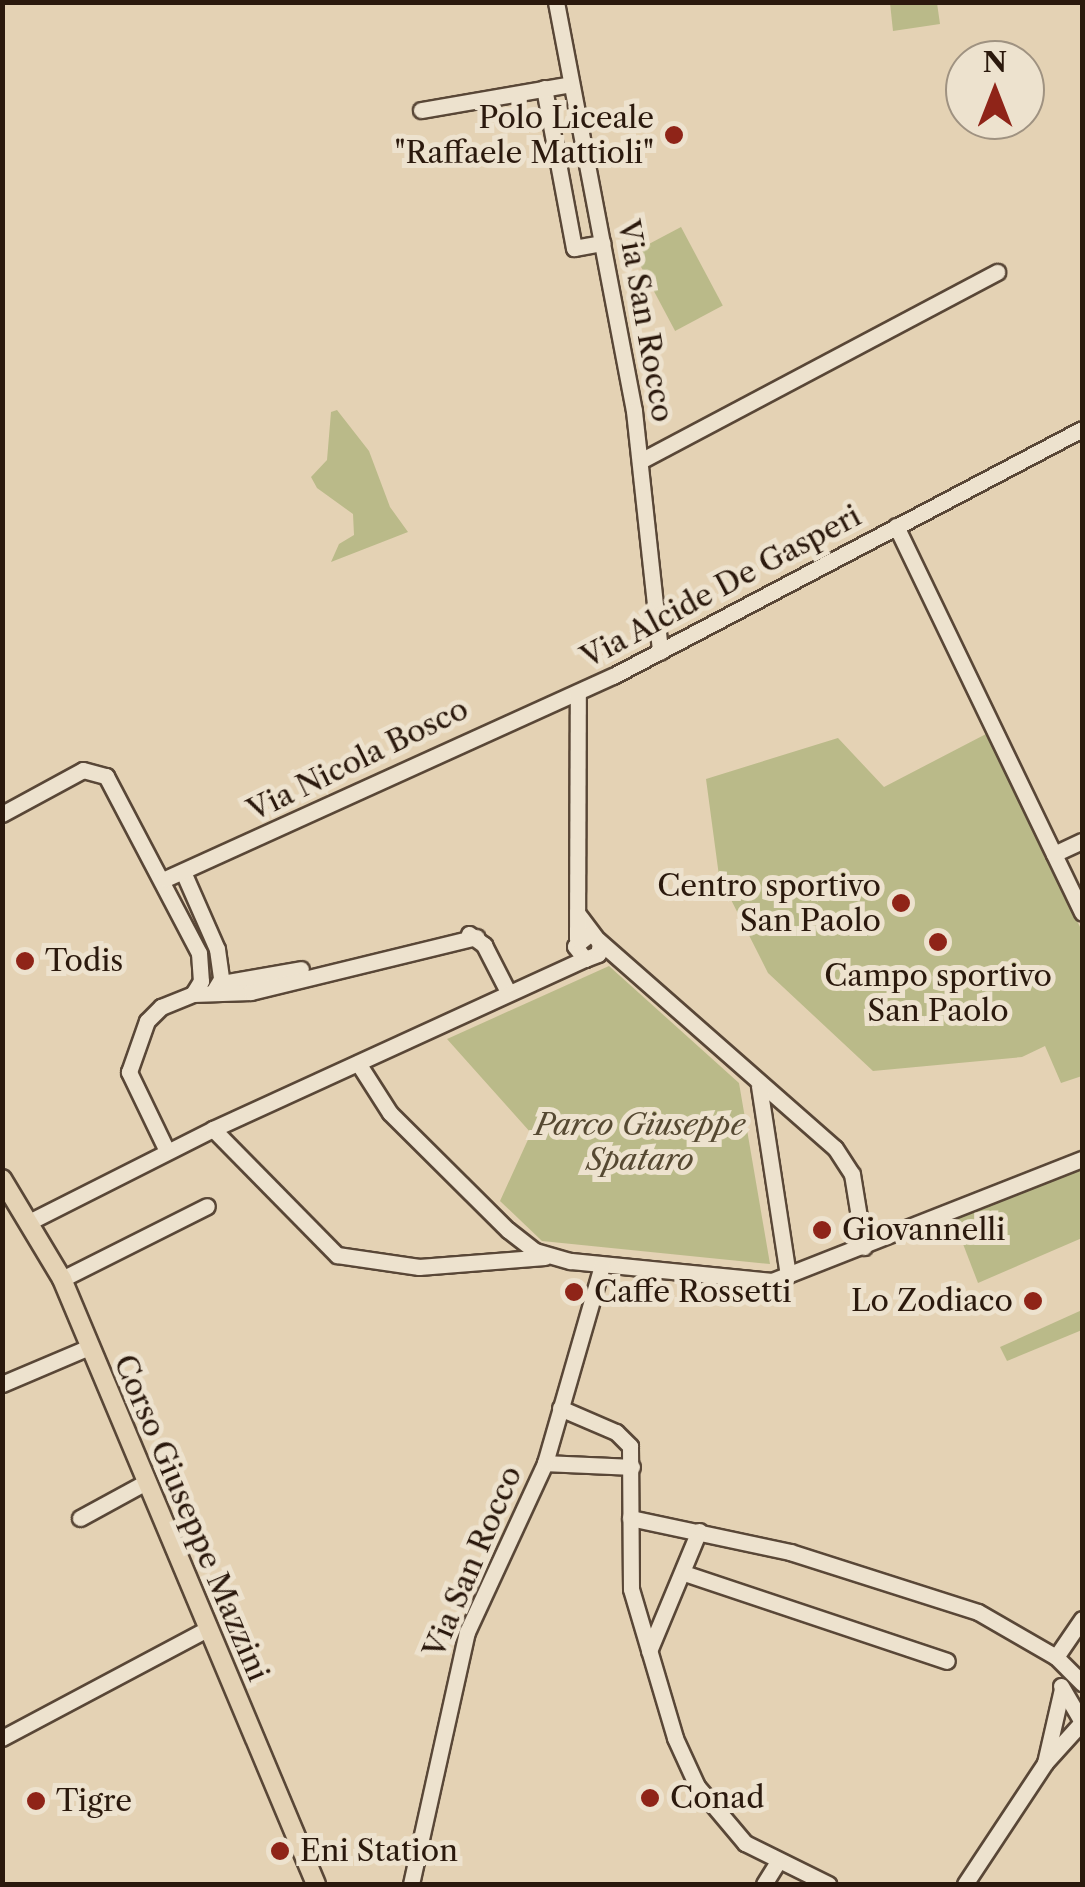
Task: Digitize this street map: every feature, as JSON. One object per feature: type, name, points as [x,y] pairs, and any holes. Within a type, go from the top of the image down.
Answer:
[{"type":"main road","name":"Corso Giuseppe Mazzini","points":[[2,1179],[62,1279],[316,1884]]},
{"type":"street","name":"Via San Rocco","points":[[556,2],[642,460],[660,652]]},
{"type":"street","points":[[421,110],[571,84]]},
{"type":"street","points":[[544,88],[574,248],[603,243]]},
{"type":"street","points":[[642,460],[997,272]]},
{"type":"street","name":"Via Alcide De Gasperi","points":[[587,946],[576,910],[578,693],[1082,430]]},
{"type":"street","points":[[896,526],[1082,912]]},
{"type":"street","name":"Via Nicola Bosco","points":[[165,879],[184,874],[504,720],[578,693]]},
{"type":"street","points":[[2,814],[54,781],[97,770],[111,781],[200,953],[201,981],[193,994]]},
{"type":"street","points":[[1054,854],[1082,841]]},
{"type":"street","points":[[184,874],[218,949],[218,986]]},
{"type":"street","points":[[218,986],[232,995],[286,978],[473,936],[508,992]]},
{"type":"street","points":[[29,1222],[166,1151],[564,968],[587,946],[620,957],[759,1086],[836,1148],[852,1174],[864,1247]]},
{"type":"street","points":[[166,1151],[132,1083],[131,1060],[152,1014],[218,986]]},
{"type":"street","points":[[358,1062],[398,1121],[508,1230],[549,1256]]},
{"type":"street","points":[[759,1086],[788,1275]]},
{"type":"street","points":[[213,1130],[336,1256],[400,1266],[549,1256],[602,1265],[772,1281],[1082,1158]]},
{"type":"street","points":[[62,1279],[207,1206]]},
{"type":"street","name":"Via San Rocco","points":[[411,1884],[466,1632],[545,1463],[602,1265]]},
{"type":"street","points":[[2,1384],[89,1347]]},
{"type":"street","points":[[560,1408],[625,1439],[632,1467],[631,1588],[697,1786],[731,1830],[776,1863],[828,1884]]},
{"type":"street","points":[[545,1463],[632,1467]]},
{"type":"street","points":[[80,1518],[146,1482]]},
{"type":"street","points":[[630,1518],[790,1552],[978,1612],[1056,1657],[1072,1682],[1082,1722],[1044,1763],[965,1884]]},
{"type":"street","points":[[649,1651],[699,1532]]},
{"type":"street","points":[[684,1573],[947,1661]]},
{"type":"street","points":[[1056,1657],[1082,1619]]},
{"type":"street","points":[[2,1738],[207,1629]]},
{"type":"street","points":[[1044,1763],[1072,1682]]},
{"type":"street","points":[[764,1884],[776,1863]]},
{"type":"green space","points":[[890,3],[937,3],[940,24],[893,31]]},
{"type":"green space","points":[[681,227],[723,306],[675,331],[633,252]]},
{"type":"green space","points":[[337,410],[369,451],[390,507],[408,532],[331,562],[339,544],[354,535],[353,514],[317,488],[311,477],[327,460],[331,412]]},
{"type":"green space","name":"Centro sportivo San Paolo","points":[[986,734],[1082,931],[1082,1076],[1061,1083],[1045,1046],[1022,1057],[873,1071],[768,973],[719,876],[706,779],[838,738],[884,787]]},
{"type":"green space","name":"Parco Giuseppe Spataro","points":[[609,966],[739,1083],[770,1264],[542,1241],[500,1201],[531,1133],[447,1039]]},
{"type":"green space","points":[[1082,1166],[1082,1238],[978,1283],[953,1218]]},
{"type":"green space","points":[[1082,1310],[1082,1330],[1007,1361],[1000,1347]]},
{"type":"place","name":"Polo Liceale \"Raffaele Mattioli\"","points":[[674,135]]},
{"type":"place","name":"Centro sportivo San Paolo","points":[[901,903]]},
{"type":"place","name":"Campo sportivo San Paolo","points":[[938,942]]},
{"type":"place","name":"Todis","points":[[25,961]]},
{"type":"place","name":"Giovannelli","points":[[822,1230]]},
{"type":"place","name":"Caffe Rossetti","points":[[574,1292]]},
{"type":"place","name":"Lo Zodiaco","points":[[1033,1301]]},
{"type":"place","name":"Conad","points":[[650,1798]]},
{"type":"place","name":"Tigre","points":[[36,1801]]},
{"type":"place","name":"Eni Station","points":[[280,1851]]}]
